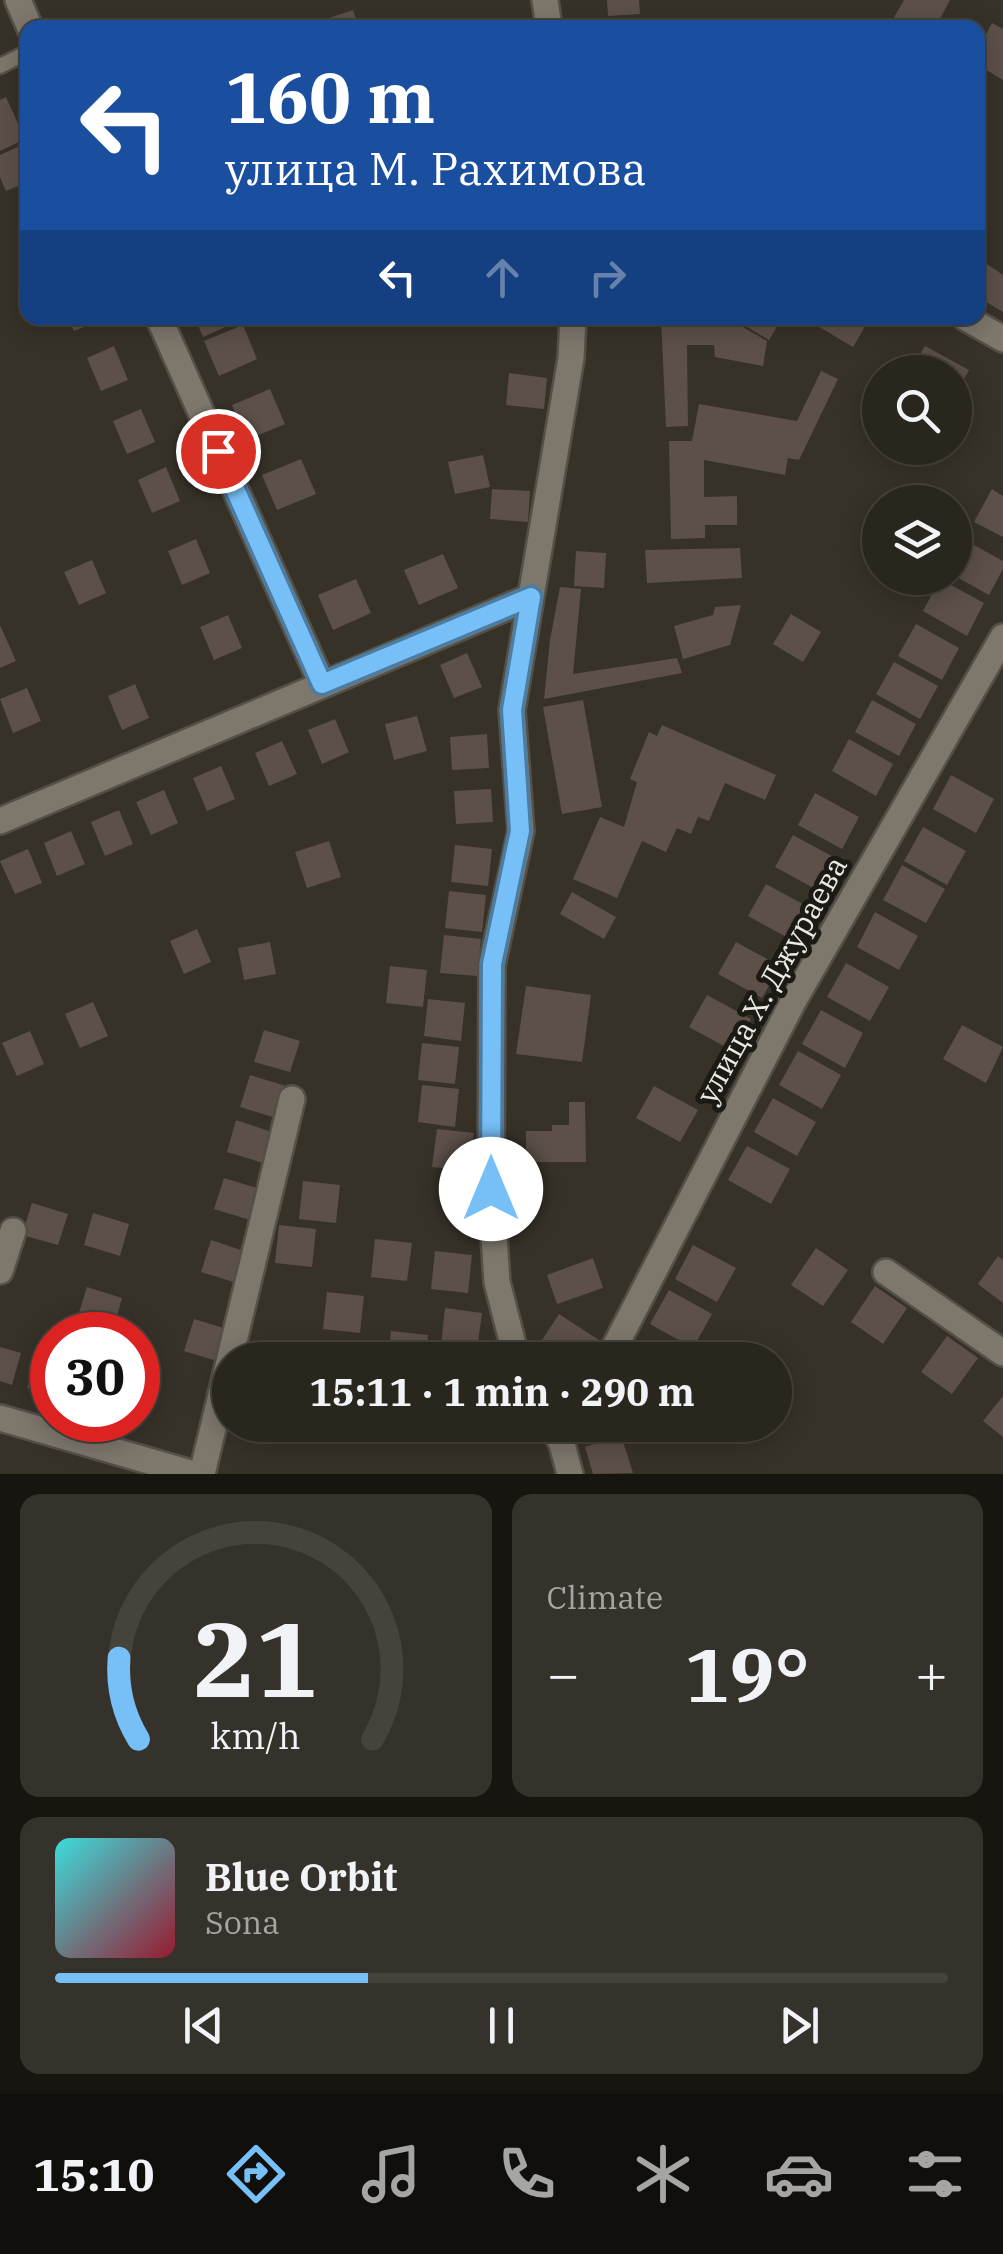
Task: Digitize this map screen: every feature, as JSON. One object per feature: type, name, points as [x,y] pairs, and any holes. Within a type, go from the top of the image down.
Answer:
[{"type":"street","points":[[162,325],[322,684]]},
{"type":"street","points":[[513,1342],[496,1282],[491,1189],[492,964],[520,831],[512,710],[571,358],[573,325]]},
{"type":"street","points":[[978,325],[1003,339]]},
{"type":"street","points":[[0,821],[531,597]]},
{"type":"street","name":"улица Х. Джураева","points":[[617,1342],[794,1000],[1003,637]]},
{"type":"street","points":[[0,1418],[198,1474],[292,1099]]},
{"type":"street","points":[[0,1272],[13,1231]]},
{"type":"street","points":[[886,1272],[1003,1352]]},
{"type":"street","points":[[564,1442],[570,1474]]},
{"type":"building","points":[[607,0],[639,0],[640,14],[608,16]]},
{"type":"building","points":[[904,0],[950,0],[939,20],[894,17]]},
{"type":"building","points":[[353,10],[356,20],[323,20]]},
{"type":"building","points":[[992,23],[1003,29],[1003,80],[985,69],[985,36]]},
{"type":"building","points":[[6,97],[20,128],[20,141],[0,151],[0,100]]},
{"type":"building","points":[[20,146],[20,185],[6,191],[0,177],[0,155]]},
{"type":"building","points":[[985,263],[1003,275],[1003,312],[985,301]]},
{"type":"building","points":[[198,325],[230,325],[203,337]]},
{"type":"building","points":[[243,325],[257,359],[219,376],[204,341]]},
{"type":"building","points":[[661,325],[739,325],[767,341],[763,366],[715,357],[714,345],[687,345],[688,426],[666,427]]},
{"type":"building","points":[[744,325],[778,325],[769,340]]},
{"type":"building","points":[[816,325],[866,325],[853,347]]},
{"type":"building","points":[[114,346],[128,380],[101,391],[87,358]]},
{"type":"building","points":[[925,346],[942,355],[920,355]]},
{"type":"building","points":[[821,371],[838,379],[799,460],[788,458],[785,475],[704,460],[704,497],[737,496],[737,525],[705,525],[705,538],[671,539],[669,441],[692,441],[699,404],[797,421]]},
{"type":"building","points":[[509,373],[547,378],[544,409],[506,405]]},
{"type":"building","points":[[270,389],[285,424],[247,440],[232,405]]},
{"type":"building","points":[[141,409],[155,442],[127,454],[113,421]]},
{"type":"building","points":[[483,455],[490,487],[455,494],[448,462]]},
{"type":"building","points":[[301,459],[316,494],[277,510],[262,475]]},
{"type":"building","points":[[166,467],[180,501],[152,513],[138,480]]},
{"type":"building","points":[[492,489],[530,491],[528,522],[490,519]]},
{"type":"building","points":[[992,489],[1003,496],[1003,537],[974,522]]},
{"type":"building","points":[[196,539],[210,573],[182,585],[168,551]]},
{"type":"building","points":[[972,544],[1003,561],[1003,569],[989,595],[972,586]]},
{"type":"building","points":[[740,548],[742,578],[647,583],[645,550]]},
{"type":"building","points":[[576,551],[606,553],[604,588],[574,586]]},
{"type":"building","points":[[443,554],[458,588],[419,605],[404,570]]},
{"type":"building","points":[[92,560],[106,593],[79,605],[64,572]]},
{"type":"building","points":[[356,579],[371,613],[333,630],[318,595]]},
{"type":"building","points":[[560,587],[581,589],[573,674],[677,658],[682,673],[544,699]]},
{"type":"building","points":[[932,595],[969,595],[984,603],[967,636],[923,611]]},
{"type":"building","points":[[741,605],[730,645],[683,659],[674,626],[713,615],[715,607]]},
{"type":"building","points":[[791,614],[821,632],[803,662],[773,644]]},
{"type":"building","points":[[228,615],[242,648],[214,660],[200,627]]},
{"type":"building","points":[[916,624],[959,648],[942,680],[898,656]]},
{"type":"building","points":[[0,625],[16,661],[0,668]]},
{"type":"building","points":[[467,653],[482,687],[454,698],[440,665]]},
{"type":"building","points":[[894,662],[938,686],[920,719],[876,694]]},
{"type":"building","points":[[135,684],[149,718],[122,730],[108,696]]},
{"type":"building","points":[[27,688],[41,721],[13,733],[0,699]]},
{"type":"building","points":[[583,700],[602,807],[562,814],[543,707]]},
{"type":"building","points":[[872,700],[916,724],[899,756],[855,732]]},
{"type":"building","points":[[417,716],[427,751],[394,760],[385,724]]},
{"type":"building","points":[[335,719],[349,752],[322,764],[308,730]]},
{"type":"building","points":[[662,725],[776,775],[765,800],[725,783],[709,821],[698,817],[691,834],[677,828],[666,852],[642,841],[617,898],[573,879],[600,817],[624,827],[637,782],[630,779],[649,732],[657,736]]},
{"type":"building","points":[[487,734],[489,768],[452,770],[450,737]]},
{"type":"building","points":[[849,739],[893,764],[876,796],[832,771]]},
{"type":"building","points":[[282,741],[297,774],[269,786],[255,753]]},
{"type":"building","points":[[221,766],[235,799],[207,811],[193,778]]},
{"type":"building","points":[[951,775],[994,799],[976,833],[933,809]]},
{"type":"building","points":[[491,789],[493,822],[456,824],[454,791]]},
{"type":"building","points":[[164,790],[178,823],[151,835],[136,802]]},
{"type":"building","points":[[815,793],[859,817],[842,849],[798,825]]},
{"type":"building","points":[[119,810],[133,844],[105,856],[91,822]]},
{"type":"building","points":[[923,827],[966,851],[947,885],[904,861]]},
{"type":"building","points":[[71,831],[85,864],[57,876],[44,843]]},
{"type":"building","points":[[793,835],[837,859],[819,891],[775,867]]},
{"type":"building","points":[[329,841],[341,877],[307,888],[295,852]]},
{"type":"building","points":[[455,845],[492,849],[488,886],[451,882]]},
{"type":"building","points":[[28,849],[42,883],[15,894],[0,861]]},
{"type":"building","points":[[902,865],[945,889],[926,923],[883,900]]},
{"type":"building","points":[[766,884],[810,908],[792,940],[748,916]]},
{"type":"building","points":[[449,891],[486,895],[482,932],[445,928]]},
{"type":"building","points":[[572,892],[616,917],[604,939],[560,914]]},
{"type":"building","points":[[875,912],[918,936],[899,970],[857,947]]},
{"type":"building","points":[[197,929],[211,962],[184,974],[170,941]]},
{"type":"building","points":[[444,935],[481,939],[477,976],[440,973]]},
{"type":"building","points":[[270,942],[276,974],[244,980],[238,948]]},
{"type":"building","points":[[736,942],[780,966],[762,998],[718,974]]},
{"type":"building","points":[[846,963],[889,987],[870,1021],[827,997]]},
{"type":"building","points":[[390,966],[427,970],[423,1007],[386,1003]]},
{"type":"building","points":[[526,986],[591,995],[582,1062],[516,1054]]},
{"type":"building","points":[[707,995],[751,1019],[733,1051],[689,1027]]},
{"type":"building","points":[[428,999],[465,1003],[461,1041],[424,1036]]},
{"type":"building","points":[[93,1002],[108,1036],[80,1048],[65,1014]]},
{"type":"building","points":[[821,1010],[863,1033],[845,1068],[802,1044]]},
{"type":"building","points":[[962,1025],[1003,1047],[986,1083],[943,1059]]},
{"type":"building","points":[[264,1030],[300,1041],[290,1072],[254,1062]]},
{"type":"building","points":[[30,1031],[44,1064],[17,1076],[2,1043]]},
{"type":"building","points":[[422,1043],[459,1047],[455,1084],[418,1080]]},
{"type":"building","points":[[798,1051],[841,1075],[822,1109],[779,1085]]},
{"type":"building","points":[[250,1075],[286,1086],[276,1118],[240,1107]]},
{"type":"building","points":[[422,1085],[459,1089],[455,1127],[418,1122]]},
{"type":"building","points":[[654,1086],[698,1110],[680,1142],[636,1118]]},
{"type":"building","points":[[773,1098],[816,1122],[797,1156],[754,1132]]},
{"type":"building","points":[[569,1102],[585,1102],[586,1162],[526,1162],[526,1131],[552,1131],[552,1125],[569,1125]]},
{"type":"building","points":[[236,1120],[272,1132],[263,1163],[227,1152]]},
{"type":"building","points":[[437,1129],[474,1133],[469,1171],[432,1167]]},
{"type":"building","points":[[747,1146],[790,1169],[771,1204],[728,1180]]},
{"type":"building","points":[[224,1178],[260,1189],[250,1220],[214,1209]]},
{"type":"building","points":[[303,1181],[340,1185],[336,1223],[299,1219]]},
{"type":"building","points":[[32,1203],[68,1214],[58,1245],[22,1235]]},
{"type":"building","points":[[93,1213],[129,1224],[120,1256],[84,1245]]},
{"type":"building","points":[[279,1225],[316,1229],[312,1267],[275,1263]]},
{"type":"building","points":[[375,1239],[412,1243],[407,1281],[371,1277]]},
{"type":"building","points":[[211,1240],[247,1252],[237,1283],[201,1272]]},
{"type":"building","points":[[693,1245],[736,1268],[717,1302],[675,1279]]},
{"type":"building","points":[[816,1248],[848,1270],[823,1306],[791,1285]]},
{"type":"building","points":[[435,1251],[472,1255],[468,1293],[431,1289]]},
{"type":"building","points":[[998,1256],[1003,1260],[1003,1303],[978,1284]]},
{"type":"building","points":[[593,1258],[603,1288],[557,1304],[547,1275]]},
{"type":"building","points":[[875,1286],[907,1308],[883,1344],[851,1322]]},
{"type":"building","points":[[87,1287],[122,1298],[118,1312],[79,1312]]},
{"type":"building","points":[[669,1290],[712,1314],[696,1342],[682,1342],[650,1324]]},
{"type":"building","points":[[327,1292],[364,1296],[360,1333],[323,1329]]},
{"type":"building","points":[[445,1308],[482,1313],[478,1342],[441,1342]]},
{"type":"building","points":[[559,1314],[599,1340],[598,1342],[541,1342]]},
{"type":"building","points":[[194,1319],[230,1330],[226,1342],[212,1342],[212,1360],[184,1351]]},
{"type":"building","points":[[391,1331],[428,1335],[427,1342],[390,1342]]},
{"type":"building","points":[[947,1336],[978,1358],[952,1394],[921,1372]]},
{"type":"building","points":[[0,1347],[21,1353],[12,1385],[0,1381]]},
{"type":"building","points":[[1003,1396],[1003,1437],[983,1421]]},
{"type":"building","points":[[600,1442],[623,1442],[633,1473],[593,1474],[585,1447]]},
{"type":"route","points":[[218,451],[322,684],[531,597],[512,710],[520,831],[510,895],[492,964],[491,1189]]}]
